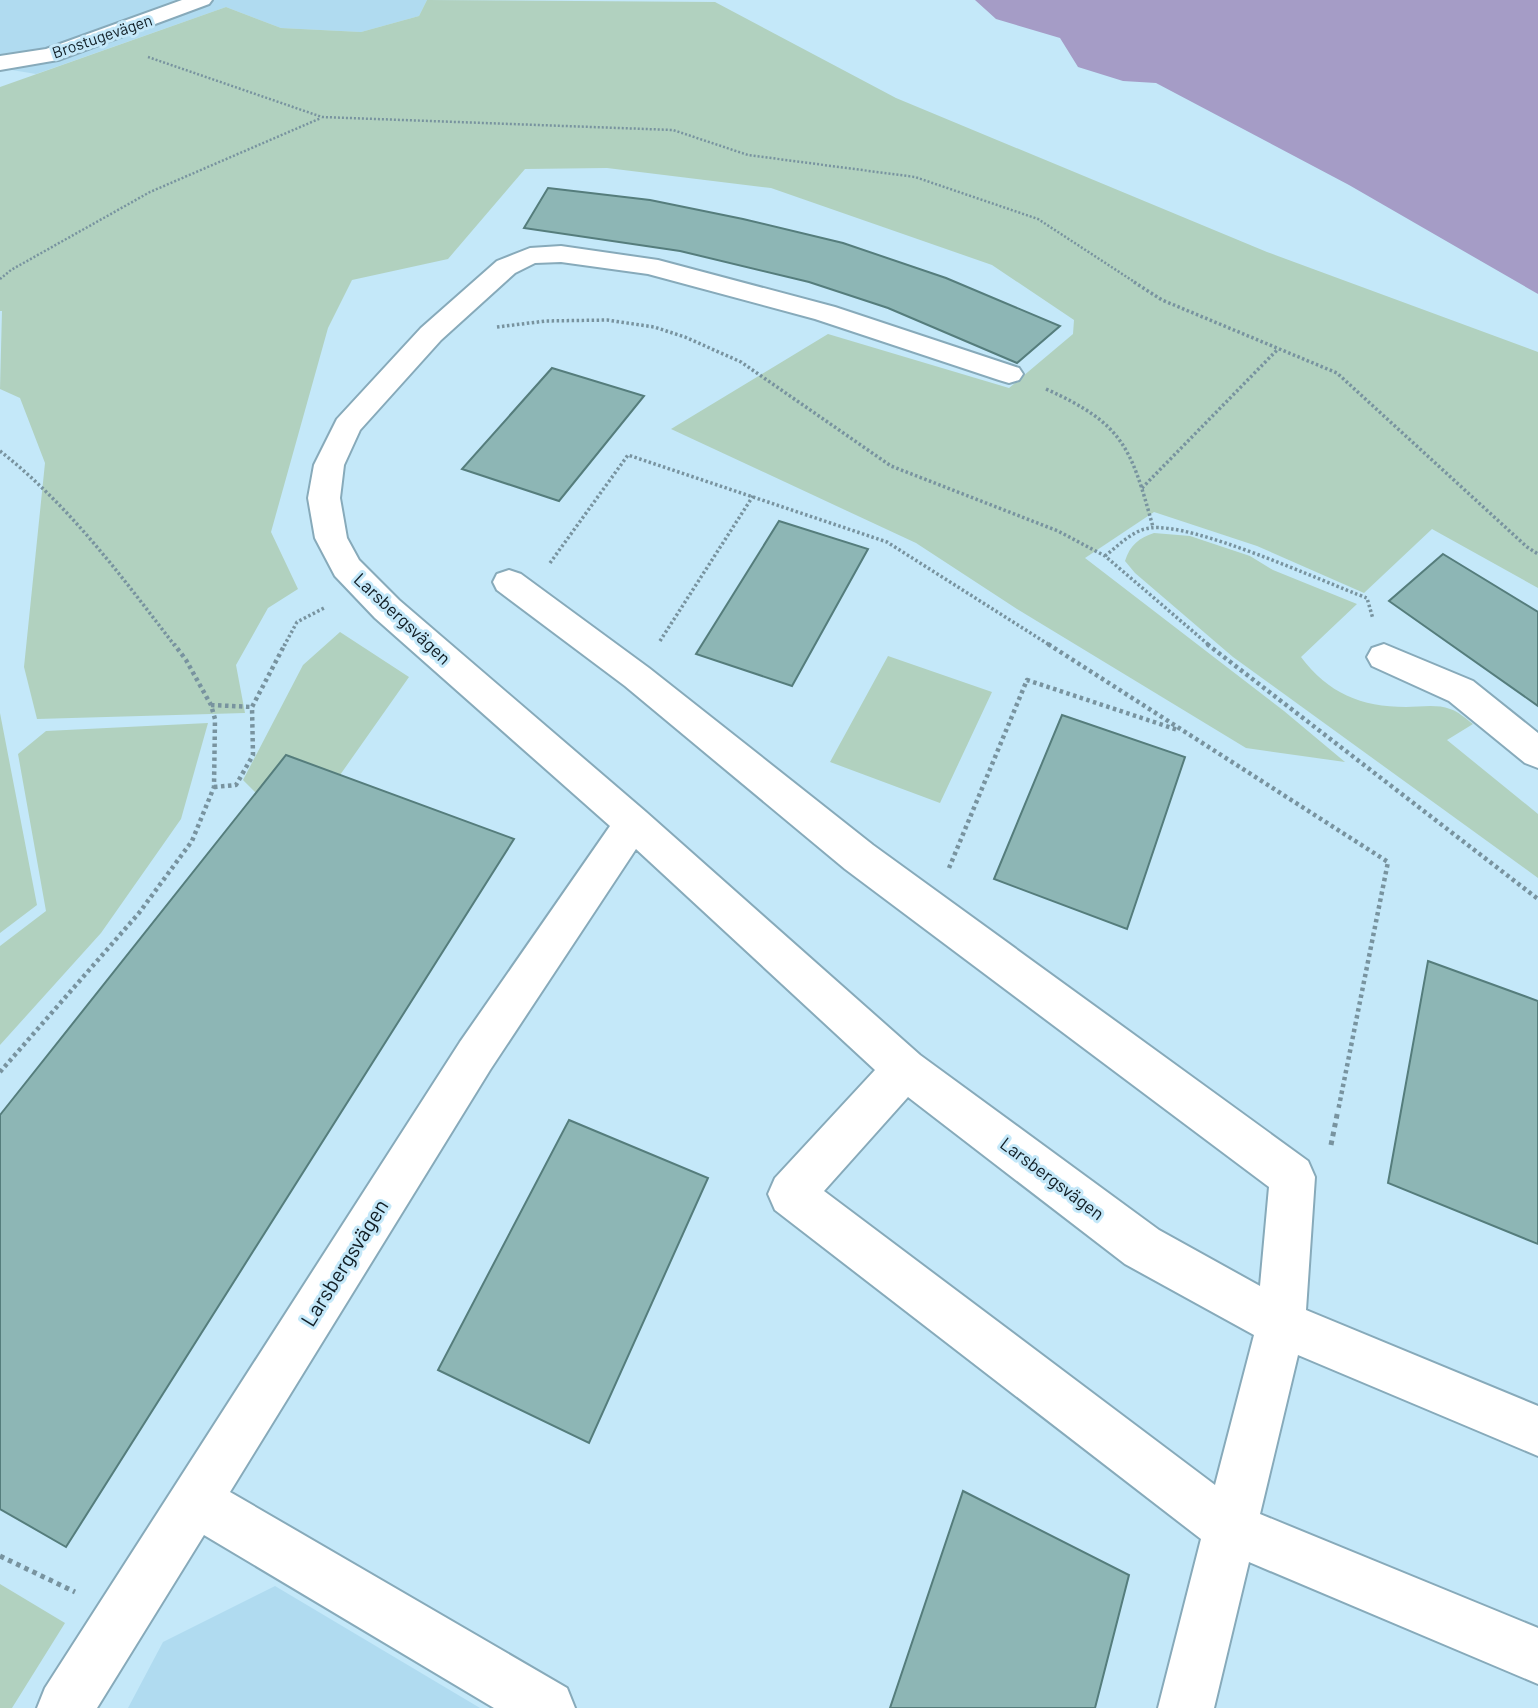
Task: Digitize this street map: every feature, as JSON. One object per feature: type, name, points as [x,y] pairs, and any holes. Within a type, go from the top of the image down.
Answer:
[{"type":"street","name":"Brostugevägen","points":[[0,63],[50,55],[202,0]]},
{"type":"street","name":"Larsbergsvägen","points":[[1009,373],[825,313],[649,266],[561,254],[530,256],[506,267],[430,334],[347,426],[329,465],[324,498],[331,538],[347,568],[370,592],[633,823],[905,1069],[1142,1247],[1281,1324],[1538,1431]]},
{"type":"street","points":[[518,588],[637,677],[859,857],[1292,1177],[1281,1324],[1186,1708]]},
{"type":"street","points":[[1384,657],[1461,691],[1538,753]]},
{"type":"street","name":"Larsbergsvägen","points":[[65,1708],[475,1056],[633,823]]},
{"type":"street","points":[[905,1069],[790,1194],[1230,1528],[1538,1656]]},
{"type":"street","points":[[195,1501],[547,1708]]},
{"type":"path","points":[[95,39],[322,117],[673,130],[748,155],[915,177],[1038,219],[1162,300],[1337,373],[1527,547],[1538,554]]},
{"type":"path","points":[[0,279],[11,270],[150,192],[322,117]]},
{"type":"path","points":[[430,334],[546,321],[607,320],[654,327],[685,337],[741,362],[891,466],[1058,531],[1105,556],[1189,630],[1538,899]]},
{"type":"path","points":[[1142,488],[1278,349]]},
{"type":"path","points":[[1009,373],[1096,413],[1122,436],[1138,470],[1153,527]]},
{"type":"path","points":[[0,451],[37,480],[113,565],[187,660],[211,705],[215,719],[214,788],[192,841],[139,913],[0,1072]]},
{"type":"path","points":[[518,588],[628,456],[887,542],[1388,862],[1320,1195],[1290,1198]]},
{"type":"path","points":[[637,677],[753,496]]},
{"type":"path","points":[[1105,556],[1137,531],[1153,527],[1202,535],[1367,598],[1384,657]]},
{"type":"path","points":[[214,788],[236,785],[253,755],[252,707],[297,622],[323,608],[370,592]]},
{"type":"path","points":[[932,911],[1027,680],[1186,732]]},
{"type":"path","points":[[211,705],[252,707]]},
{"type":"path","points":[[0,1556],[123,1616]]},
{"type":"shaded area","points":[[0,0],[427,0],[419,16],[361,32],[281,28],[226,7],[36,74],[0,68]]},
{"type":"shaded area","points":[[975,0],[1538,0],[1538,294],[1349,185],[1156,83],[1123,81],[1078,67],[1060,38],[996,19]]},
{"type":"shaded area","points":[[275,1586],[480,1708],[128,1708],[163,1642]]},
{"type":"green space","points":[[427,0],[715,2],[896,98],[1267,252],[1538,352],[1538,588],[1432,529],[1364,593],[1257,546],[1154,512],[1085,558],[1284,711],[1345,762],[1246,748],[1017,609],[916,543],[671,429],[828,334],[1009,388],[1073,334],[1074,320],[992,265],[771,188],[607,168],[525,169],[448,259],[352,280],[328,328],[271,532],[298,589],[268,608],[236,665],[245,713],[37,719],[24,667],[45,463],[20,398],[0,389],[0,87],[226,7],[281,28],[361,32],[419,16]]},
{"type":"green space","points":[[1154,533],[1190,536],[1250,556],[1273,570],[1357,604],[1301,657],[1322,680],[1347,696],[1390,706],[1445,707],[1456,711],[1473,724],[1447,740],[1538,814],[1538,878],[1233,657],[1135,573],[1125,561],[1127,555],[1136,543]]},
{"type":"green space","points":[[340,632],[409,677],[340,775],[256,793],[243,780],[303,665]]},
{"type":"green space","points":[[888,656],[992,692],[940,803],[830,762]]},
{"type":"green space","points":[[0,713],[37,905],[0,933]]},
{"type":"green space","points":[[208,723],[181,819],[101,933],[0,1045],[0,946],[46,911],[18,754],[46,731]]},
{"type":"green space","points":[[0,1584],[65,1623],[12,1708],[0,1708]]},
{"type":"building","points":[[548,188],[650,200],[843,243],[946,278],[1060,326],[1017,363],[888,308],[809,282],[680,251],[524,228]]},
{"type":"building","points":[[552,368],[644,396],[559,501],[462,469]]},
{"type":"building","points":[[779,521],[868,549],[792,686],[696,654]]},
{"type":"building","points":[[1443,554],[1538,612],[1538,706],[1389,601]]},
{"type":"building","points":[[1062,715],[1185,757],[1127,929],[994,879]]},
{"type":"building","points":[[286,755],[514,839],[66,1547],[0,1509],[0,1115]]},
{"type":"building","points":[[1428,961],[1538,1001],[1538,1244],[1388,1183]]},
{"type":"building","points":[[569,1120],[708,1178],[589,1443],[438,1370]]},
{"type":"building","points":[[963,1491],[1129,1575],[1095,1708],[890,1708]]}]
